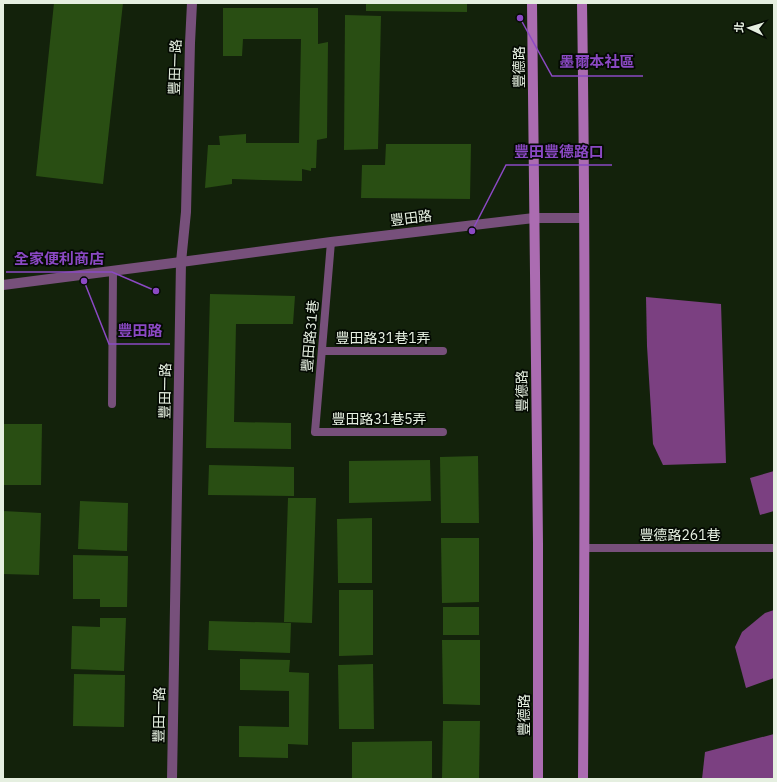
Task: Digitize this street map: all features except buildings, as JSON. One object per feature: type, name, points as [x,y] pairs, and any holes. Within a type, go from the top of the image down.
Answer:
[{"type":"main road","name":"豐德路","points":[[532,3],[538,543],[538,779]]},
{"type":"main road","points":[[582,3],[585,548],[583,779]]},
{"type":"street","name":"豐田一路","points":[[172,779],[181,262],[186,212],[192,3]]},
{"type":"street","name":"豐田路","points":[[3,285],[331,242],[534,218],[584,218]]},
{"type":"lane","name":"豐田路31巷","points":[[315,432],[331,242]]},
{"type":"lane","points":[[112,404],[113,271]]},
{"type":"lane","name":"豐田路31巷1弄","points":[[322,351],[443,351]]},
{"type":"lane","name":"豐田路31巷5弄","points":[[315,432],[443,432]]},
{"type":"lane","name":"豐德路261巷","points":[[585,548],[774,548]]},
{"type":"shaded area","points":[[646,297],[721,304],[726,463],[663,465],[653,444],[647,346]]},
{"type":"shaded area","points":[[774,471],[774,511],[760,515],[750,478]]},
{"type":"shaded area","points":[[774,610],[774,678],[746,688],[735,647],[742,632],[765,613]]},
{"type":"shaded area","points":[[774,734],[774,779],[702,779],[705,752]]},
{"type":"place","name":"墨爾本社區","points":[[520,18]]},
{"type":"place","name":"豐田豐德路口","points":[[472,231]]},
{"type":"place","name":"豐田路","points":[[84,281]]},
{"type":"place","name":"全家便利商店","points":[[156,291]]}]
